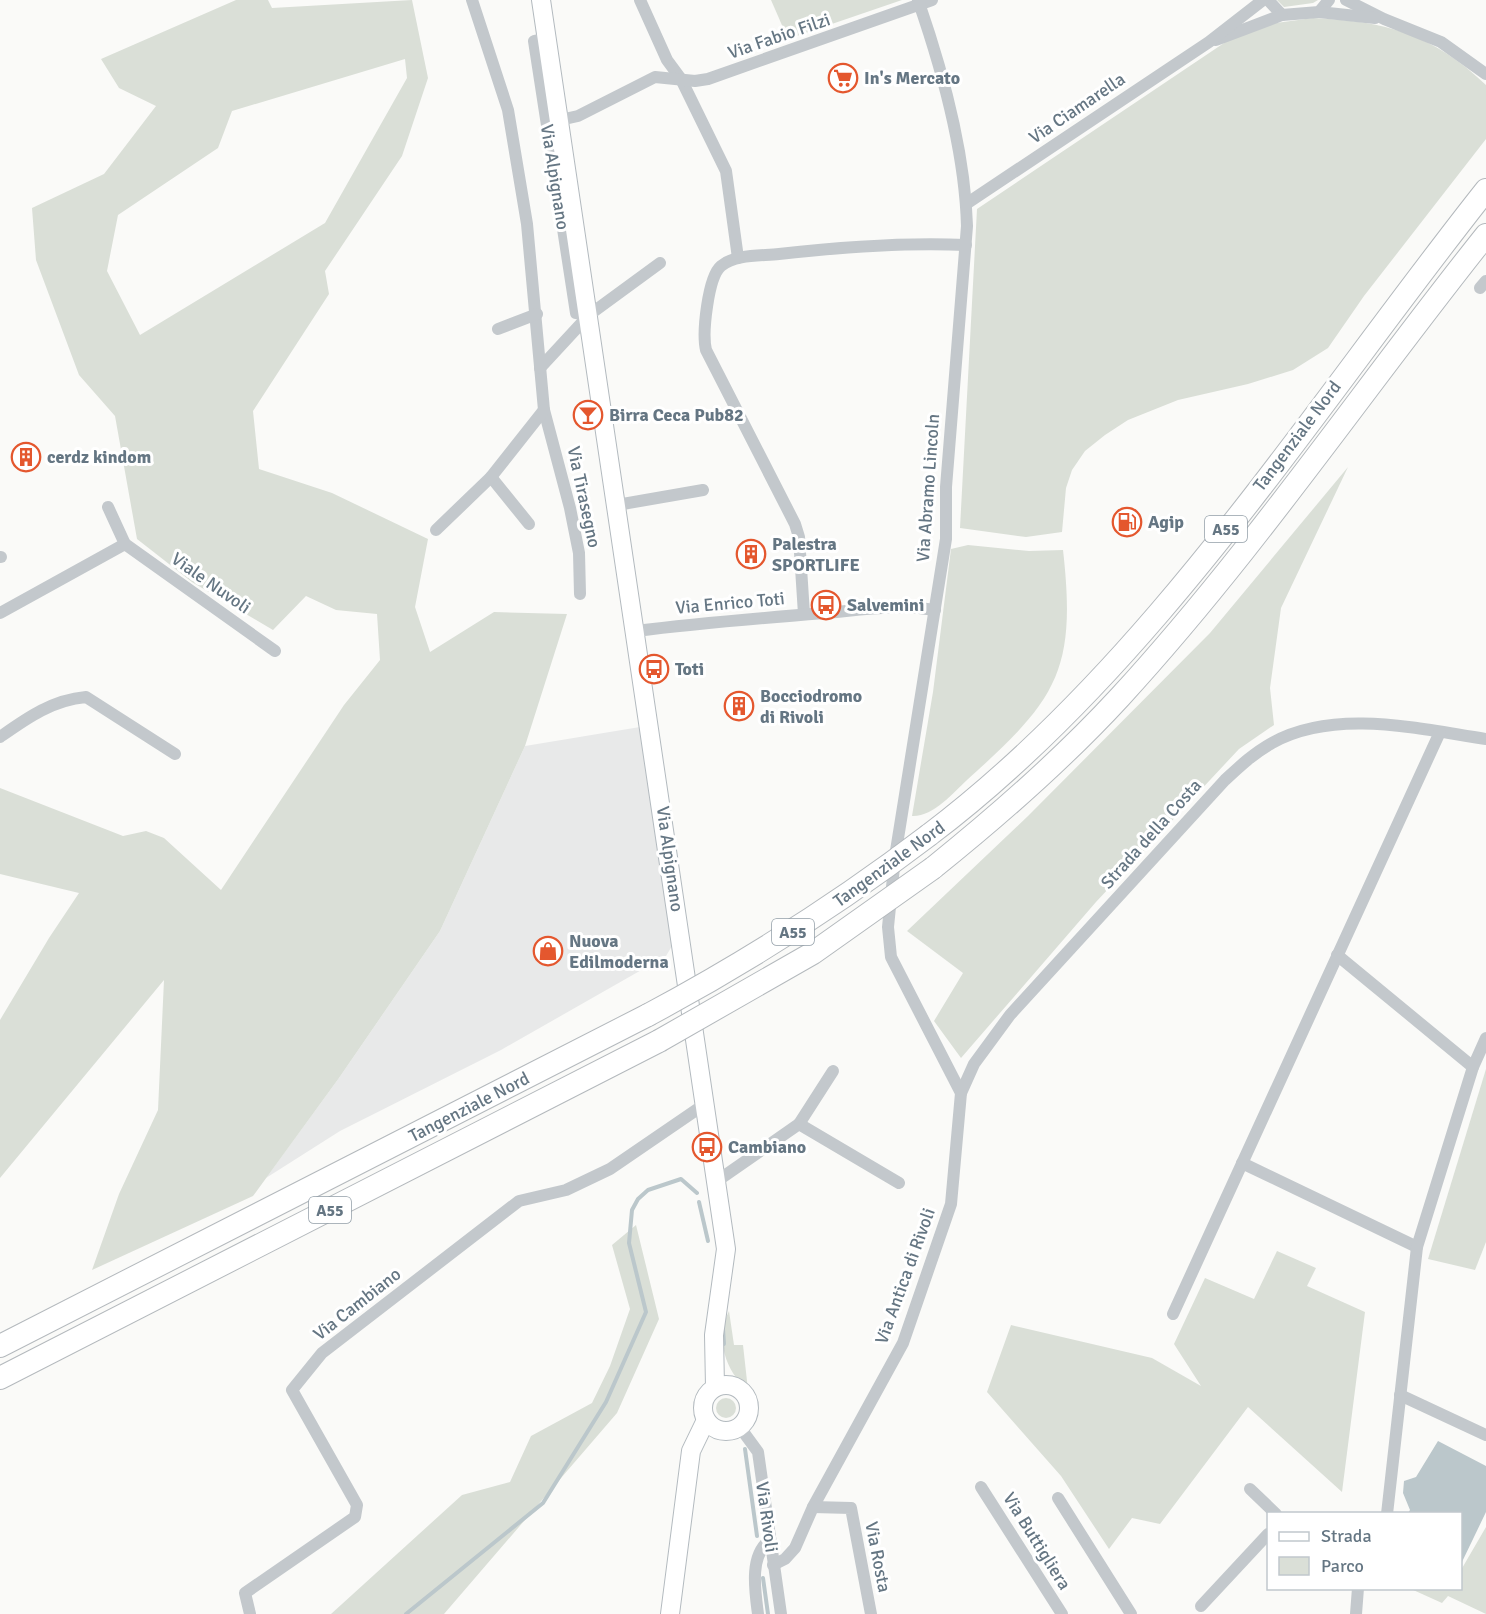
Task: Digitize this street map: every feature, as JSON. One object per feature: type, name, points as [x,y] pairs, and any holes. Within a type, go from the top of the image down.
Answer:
[{"type":"highway","name":"Tangenziale Nord","points":[[0,1346],[648,1015],[778,941],[833,906],[929,835],[1015,762],[1110,667],[1150,621],[1257,489],[1486,190]]},
{"type":"highway","name":"Tangenziale Nord","points":[[0,1378],[659,1041],[813,953],[933,868],[1047,771],[1119,698],[1178,632],[1243,553],[1486,235]]},
{"type":"street","name":"Via Tirasegno","points":[[472,0],[508,110],[527,224],[544,410],[570,508],[579,553],[580,594]]},
{"type":"street","name":"Via Alpignano","points":[[541,0],[726,1249],[716,1320],[715,1351],[723,1386]]},
{"type":"street","points":[[640,0],[668,60],[681,79],[726,171],[738,258]]},
{"type":"street","name":"Via Fabio Filzi","points":[[560,120],[578,116],[655,77],[708,79],[932,0]]},
{"type":"street","name":"Via Ciamarella","points":[[966,204],[1209,42],[1263,0]]},
{"type":"street","points":[[1268,0],[1282,15]]},
{"type":"street","points":[[1319,12],[1329,0]]},
{"type":"street","points":[[1346,0],[1384,19],[1441,42],[1486,74]]},
{"type":"street","name":"Via Abramo Lincoln","points":[[919,3],[947,96],[966,204],[966,245],[946,487],[946,539],[895,857],[888,927],[891,957],[901,980],[961,1093]]},
{"type":"street","points":[[1319,12],[1384,19]]},
{"type":"street","name":"Via Ciamarella","points":[[1209,42],[1282,15],[1319,12]]},
{"type":"street","name":"Via Alpignano","points":[[547,38],[534,40],[576,314],[589,315]]},
{"type":"street","points":[[804,614],[799,537],[795,524],[705,345],[707,309],[715,274],[720,267],[738,258],[870,244],[966,245]]},
{"type":"street","points":[[540,368],[589,315],[660,263]]},
{"type":"street","points":[[498,328],[537,314]]},
{"type":"street","points":[[436,530],[491,477],[544,410]]},
{"type":"street","points":[[491,477],[529,524]]},
{"type":"street","points":[[617,505],[703,490]]},
{"type":"street","name":"Viale Nuvoli","points":[[108,507],[125,544],[275,651]]},
{"type":"street","points":[[0,614],[125,544]]},
{"type":"street","name":"Via Enrico Toti","points":[[636,631],[700,622],[804,614],[914,607],[935,610]]},
{"type":"street","points":[[0,737],[44,708],[69,699],[86,697],[175,754]]},
{"type":"street","name":"Strada della Costa","points":[[961,1093],[974,1064],[1010,1015],[1224,780],[1251,756],[1274,742],[1314,729],[1350,724],[1390,726],[1486,739]]},
{"type":"street","points":[[1173,1314],[1440,732]]},
{"type":"street","points":[[1337,955],[1473,1066]]},
{"type":"street","points":[[1387,1512],[1417,1247],[1473,1066],[1486,1038]]},
{"type":"street","points":[[717,1181],[799,1124],[833,1071]]},
{"type":"street","name":"Via Antica di Rivoli","points":[[773,1565],[785,1559],[795,1548],[813,1507],[903,1343],[951,1204],[961,1093]]},
{"type":"street","name":"Via Cambiano","points":[[250,1614],[245,1593],[354,1517],[357,1504],[292,1390],[322,1353],[519,1201],[566,1190],[610,1169],[705,1104]]},
{"type":"street","points":[[799,1124],[899,1183]]},
{"type":"street","points":[[1242,1163],[1417,1247]]},
{"type":"street","points":[[670,1614],[679,1528],[694,1442],[706,1420],[703,1405],[705,1398],[723,1386],[743,1392],[748,1406],[744,1420],[706,1441],[691,1461]]},
{"type":"street","points":[[1400,1395],[1486,1436]]},
{"type":"street","name":"Via Rivoli","points":[[706,1420],[711,1425],[732,1428],[758,1452],[781,1614]]},
{"type":"street","name":"Via Buttigliera","points":[[981,1487],[1062,1614]]},
{"type":"street","points":[[1250,1489],[1274,1512]]},
{"type":"street","points":[[1058,1498],[1131,1614]]},
{"type":"street","name":"Via Rosta","points":[[813,1507],[851,1508],[871,1614]]},
{"type":"street","points":[[1201,1606],[1267,1536]]},
{"type":"street","points":[[758,1614],[755,1589],[758,1551],[770,1540]]},
{"type":"street","points":[[1356,1614],[1357,1590]]},
{"type":"shaded area","name":"Nuova Edilmoderna","points":[[640,727],[672,946],[666,956],[501,1050],[340,1131],[266,1178],[339,1078],[440,931],[525,746]]},
{"type":"shaded area","points":[[1438,1441],[1486,1466],[1486,1512],[1462,1562],[1462,1512],[1409,1512],[1410,1510],[1403,1493],[1404,1481],[1416,1477]]},
{"type":"green space","points":[[236,0],[268,0],[272,8],[412,0],[428,78],[402,156],[325,271],[329,294],[253,411],[259,469],[332,493],[428,539],[415,607],[430,652],[494,612],[567,614],[525,746],[440,931],[339,1078],[253,1196],[92,1270],[119,1194],[158,1110],[164,980],[0,1178],[0,1020],[79,893],[0,874],[0,788],[123,836],[146,831],[164,838],[221,890],[344,705],[380,660],[377,614],[336,610],[306,596],[273,630],[192,582],[137,539],[115,416],[79,375],[36,260],[32,208],[104,174],[156,106],[119,88],[101,59]],"holes":[[[405,59],[407,78],[325,223],[140,335],[107,271],[118,215],[218,148],[232,111]]]},
{"type":"green space","points":[[771,0],[902,0],[788,39]]},
{"type":"green space","points":[[1277,0],[1318,0],[1313,3],[1284,7]]},
{"type":"green space","points":[[1313,18],[1385,27],[1427,42],[1447,53],[1486,85],[1486,139],[1364,296],[1328,348],[1293,370],[1248,384],[1178,400],[1128,420],[1105,435],[1085,451],[1072,470],[1066,488],[1062,532],[1026,537],[960,528],[977,209],[1227,41],[1276,23]]},
{"type":"green space","points":[[1348,467],[1281,608],[1270,688],[1274,725],[1239,749],[1096,902],[961,1058],[934,1021],[963,973],[907,931],[1028,816],[1210,633]]},
{"type":"green space","points":[[968,545],[1029,551],[1063,550],[1067,592],[1062,655],[1054,681],[1022,727],[942,803],[927,813],[912,816],[933,692],[951,549]]},
{"type":"green space","points":[[1486,1069],[1486,1242],[1475,1270],[1428,1259]]},
{"type":"green space","points":[[636,1225],[659,1319],[617,1413],[444,1614],[331,1614],[462,1495],[510,1482],[531,1436],[592,1403],[610,1366],[630,1309],[612,1245]]},
{"type":"green space","points":[[1277,1251],[1316,1268],[1307,1286],[1365,1312],[1342,1492],[1248,1407],[1160,1524],[1132,1518],[1109,1549],[1061,1476],[987,1392],[1011,1325],[1152,1358],[1201,1386],[1174,1344],[1205,1278],[1254,1299]]},
{"type":"green space","points":[[729,1311],[734,1345],[743,1345],[748,1390],[733,1373],[725,1354],[723,1332]]},
{"type":"green space","points":[[726,1398],[733,1401],[736,1408],[733,1415],[726,1418],[719,1415],[716,1408],[719,1401]]},
{"type":"green space","points":[[1486,1527],[1486,1614],[1448,1596],[1442,1603],[1413,1590],[1462,1590],[1462,1568]]},
{"type":"waterway","points":[[406,1614],[543,1503],[606,1402],[646,1312],[629,1243],[632,1210],[638,1199],[648,1190],[681,1179],[697,1193]]},
{"type":"waterway","points":[[699,1202],[708,1241]]},
{"type":"waterway","points":[[723,1329],[724,1344]]},
{"type":"waterway","points":[[745,1449],[757,1536]]},
{"type":"waterway","points":[[763,1578],[768,1614]]},
{"type":"place","name":"In's Mercato","points":[[843,78]]},
{"type":"place","name":"Birra Ceca Pub82","points":[[588,415]]},
{"type":"place","name":"cerdz kindom","points":[[26,457]]},
{"type":"place","name":"Agip","points":[[1127,522]]},
{"type":"place","name":"Palestra SPORTLIFE","points":[[751,554]]},
{"type":"place","name":"Salvemini","points":[[826,605]]},
{"type":"place","name":"Toti","points":[[654,669]]},
{"type":"place","name":"Bocciodromo di Rivoli","points":[[739,706]]},
{"type":"place","name":"Nuova Edilmoderna","points":[[548,951]]},
{"type":"place","name":"Cambiano","points":[[707,1147]]}]
